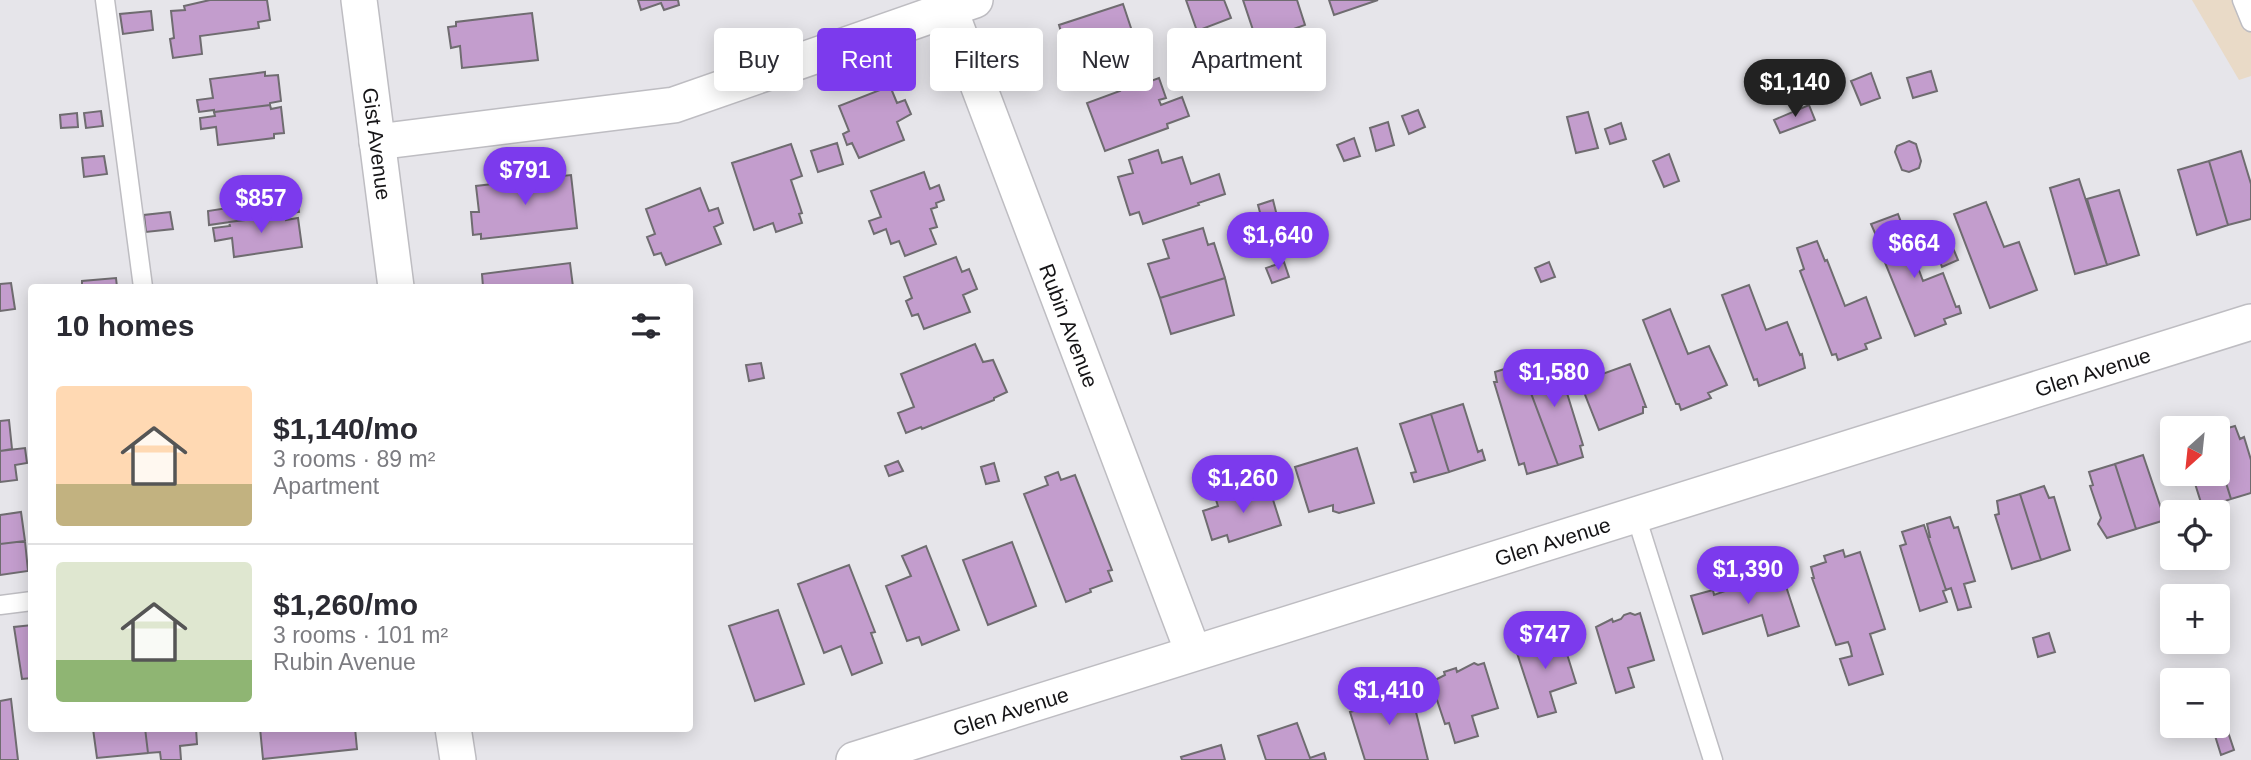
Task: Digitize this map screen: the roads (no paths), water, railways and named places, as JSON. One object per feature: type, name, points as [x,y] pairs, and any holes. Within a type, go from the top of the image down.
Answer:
[{"type":"street","name":"Gist Avenue","points":[[359,0],[396,284]]},
{"type":"street","points":[[377,142],[674,105],[957,3]]},
{"type":"street","name":"Rubin Avenue","points":[[957,3],[1193,652]]},
{"type":"street","name":"Glen Avenue","points":[[854,760],[2251,322]]},
{"type":"street","points":[[454,732],[458,760]]},
{"type":"lane","points":[[105,0],[143,284]]},
{"type":"lane","points":[[2242,0],[2251,22]]},
{"type":"lane","points":[[1636,516],[1713,760]]},
{"type":"lane","points":[[0,605],[28,602]]}]
